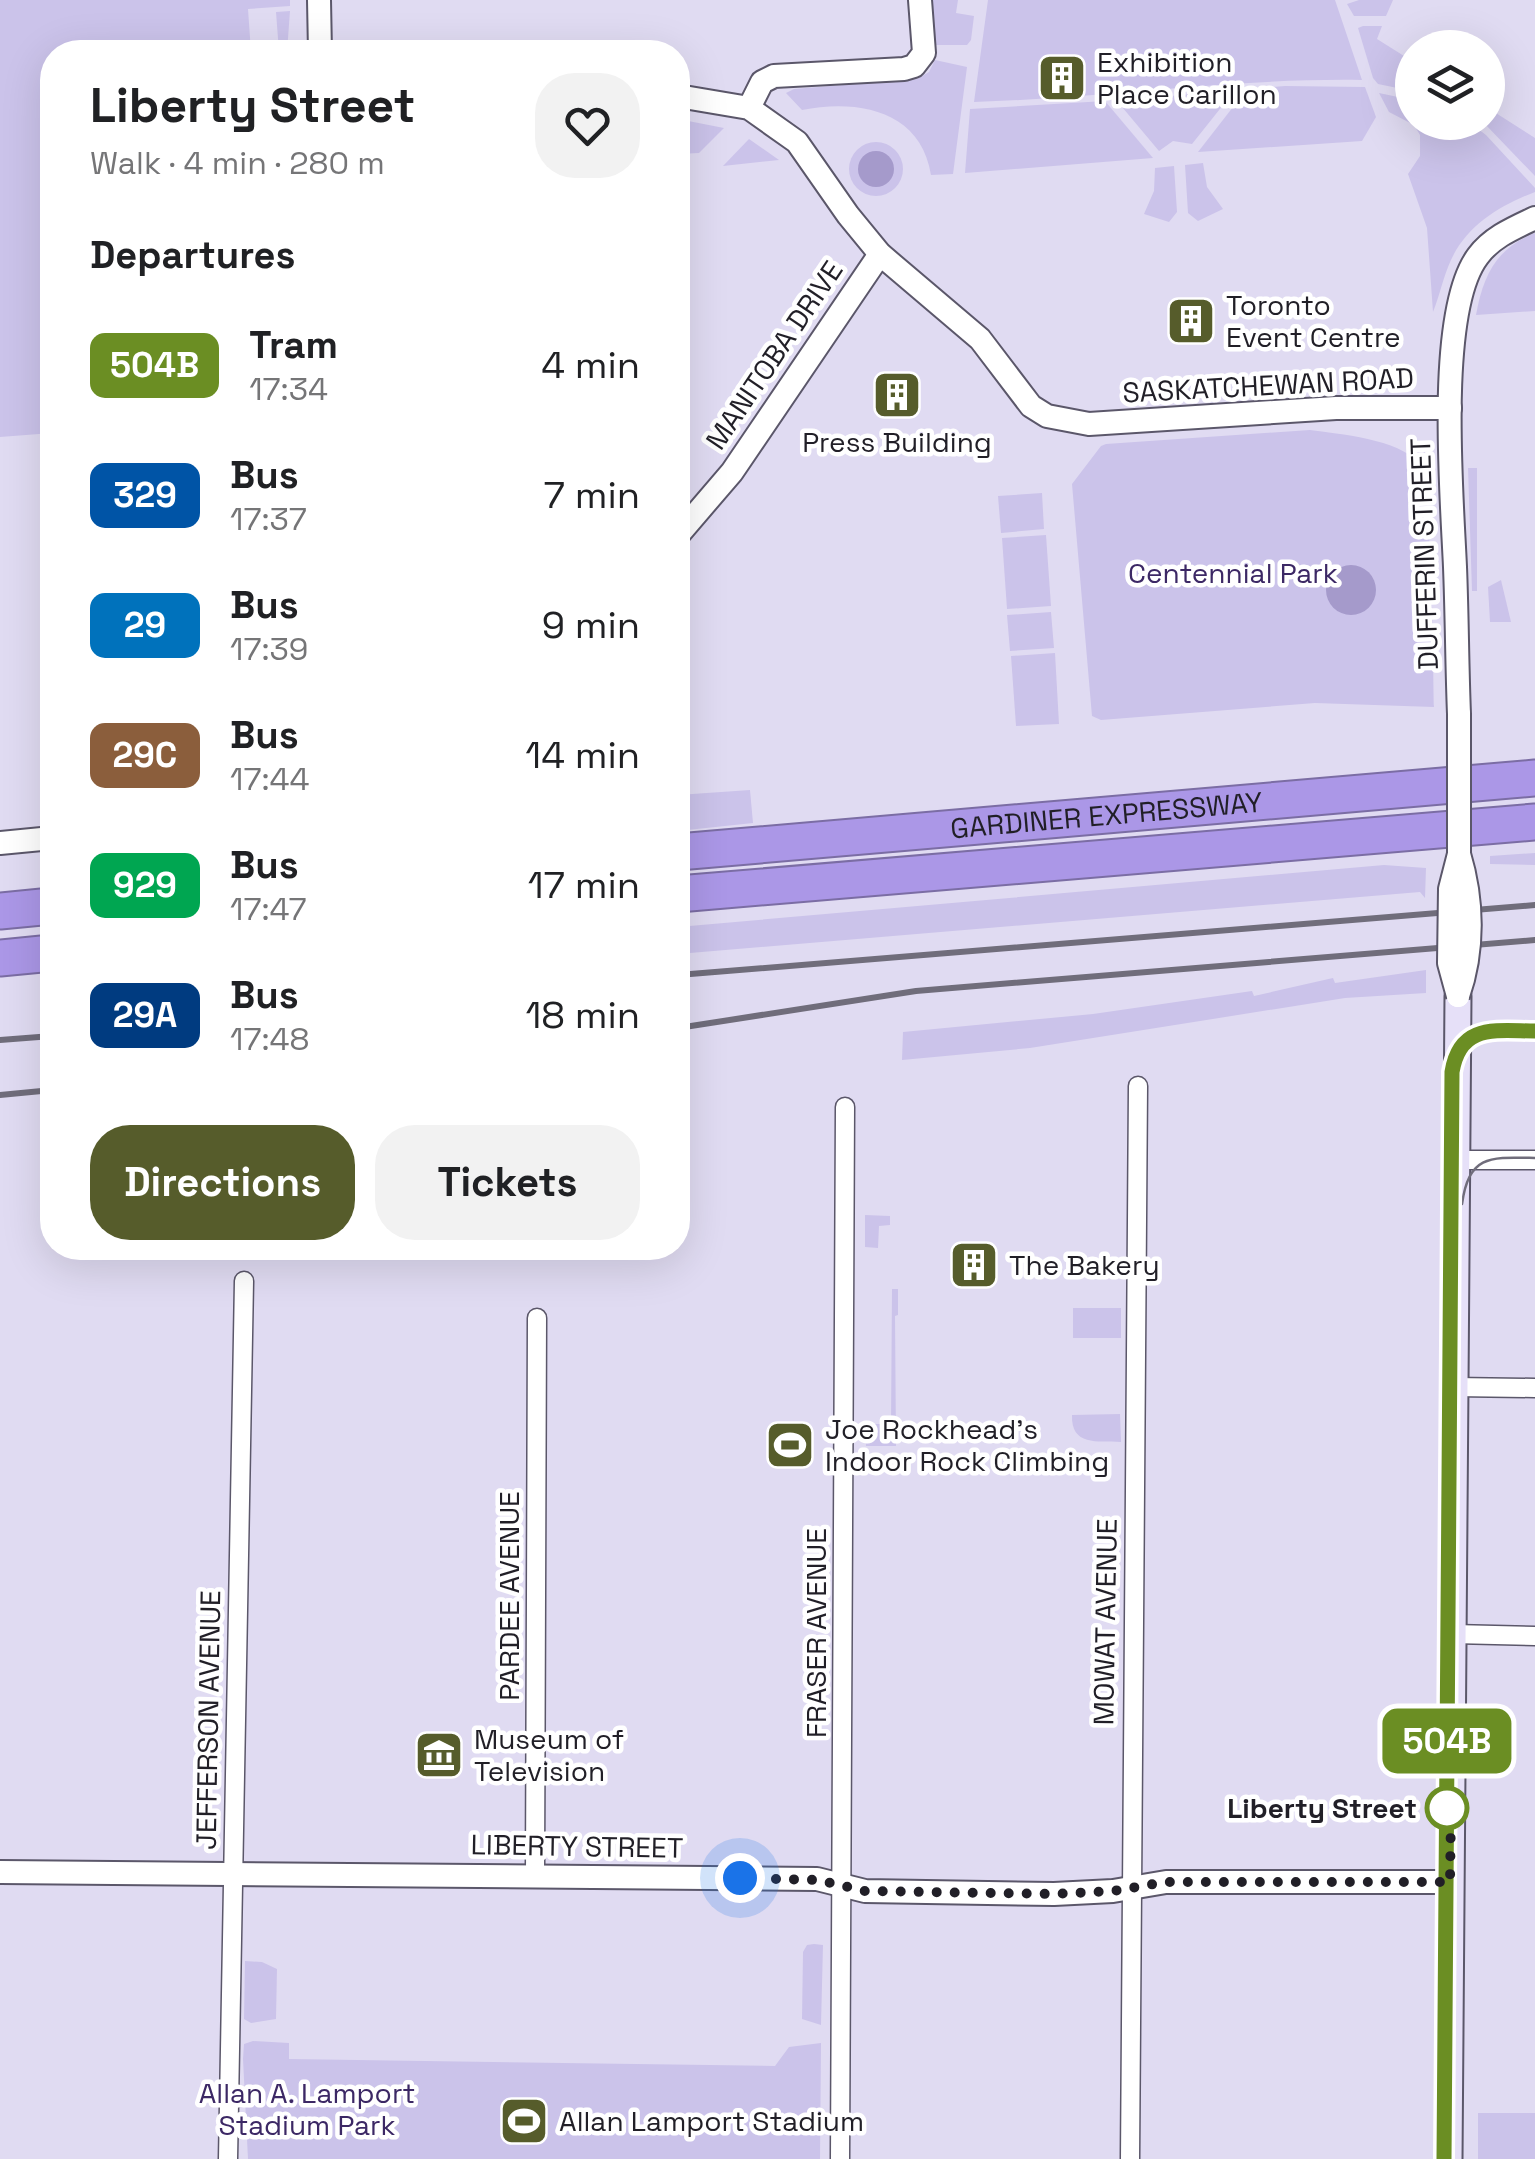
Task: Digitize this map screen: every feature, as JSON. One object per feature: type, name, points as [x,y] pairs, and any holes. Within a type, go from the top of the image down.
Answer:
[{"type":"highway","name":"GARDINER EXPRESSWAY","points":[[690,851],[1535,778]]},
{"type":"highway","name":"GARDINER EXPRESSWAY","points":[[690,893],[1535,822]]},
{"type":"highway","points":[[0,911],[40,907]]},
{"type":"highway","points":[[0,958],[40,954]]},
{"type":"main road","name":"DUFFERIN STREET","points":[[1449,2159],[1458,996]]},
{"type":"street","points":[[319,0],[320,40]]},
{"type":"street","points":[[690,98],[750,108],[762,82],[774,76],[914,66],[924,53],[920,0]]},
{"type":"street","name":"SASKATCHEWAN ROAD","points":[[750,108],[797,142],[880,254],[980,339],[1031,406],[1059,420],[1089,424],[1336,408],[1450,408]]},
{"type":"street","name":"DUFFERIN STREET","points":[[1458,996],[1449,970],[1450,888],[1459,854],[1450,408],[1457,317],[1466,277],[1477,256],[1494,239],[1535,218]]},
{"type":"street","name":"MANITOBA DRIVE","points":[[690,521],[732,472],[880,254]]},
{"type":"street","points":[[0,842],[40,839]]},
{"type":"street","name":"MOWAT AVENUE","points":[[1130,2159],[1138,1086]]},
{"type":"street","name":"FRASER AVENUE","points":[[840,2159],[845,1107]]},
{"type":"street","points":[[1457,1160],[1535,1160]]},
{"type":"street","name":"JEFFERSON AVENUE","points":[[228,2159],[244,1281]]},
{"type":"street","name":"PARDEE AVENUE","points":[[535,1874],[537,1318]]},
{"type":"street","points":[[1454,1386],[1535,1388]]},
{"type":"street","points":[[1453,1634],[1535,1636]]},
{"type":"street","name":"LIBERTY STREET","points":[[0,1872],[535,1874],[818,1880],[865,1891],[1054,1894],[1166,1882],[1450,1882]]},
{"type":"green space","points":[[0,0],[290,0],[290,6],[248,9],[250,40],[40,40],[40,434],[0,437]]},
{"type":"green space","points":[[930,0],[958,0],[956,13],[974,16],[967,45],[935,45]]},
{"type":"green space","points":[[988,0],[1335,0],[1362,80],[1265,82],[974,102]]},
{"type":"green space","points":[[1393,0],[1386,16],[1354,16],[1347,4]]},
{"type":"green space","points":[[290,11],[288,40],[278,40],[276,12]]},
{"type":"green space","points":[[1382,26],[1377,39],[1395,50],[1395,88],[1378,84],[1373,78],[1358,28]]},
{"type":"green space","points":[[935,60],[967,67],[953,174],[931,175],[925,153],[914,136],[883,114],[844,106],[802,110],[786,93],[794,89],[917,79],[929,72]]},
{"type":"green space","points":[[1365,87],[1376,117],[1362,141],[1198,152],[1247,89]]},
{"type":"green space","points":[[1235,90],[1192,144],[1173,141],[1159,151],[1117,101]]},
{"type":"green space","points":[[1379,93],[1395,96],[1395,115],[1389,112]]},
{"type":"green space","points":[[1105,101],[1153,158],[965,173],[970,109]]},
{"type":"green space","points":[[1505,119],[1535,138],[1535,176],[1500,140],[1505,140]]},
{"type":"green space","points":[[690,121],[724,128],[699,153],[690,153]]},
{"type":"green space","points":[[749,139],[779,160],[723,166]]},
{"type":"green space","points":[[1420,140],[1491,140],[1535,188],[1535,192],[1486,218],[1466,236],[1451,260],[1433,312],[1427,228],[1408,174],[1420,156]]},
{"type":"green space","points":[[876,142],[895,150],[903,169],[895,188],[876,196],[857,188],[849,169],[857,150]]},
{"type":"green space","points":[[1203,163],[1207,187],[1223,209],[1198,221],[1188,213],[1185,165]]},
{"type":"green space","points":[[1174,166],[1177,212],[1169,222],[1144,214],[1154,191],[1155,168]]},
{"type":"green space","points":[[1535,233],[1535,311],[1476,315],[1487,276],[1501,255]]},
{"type":"green space","name":"Centennial Park","points":[[1310,430],[1383,443],[1418,463],[1427,504],[1434,707],[1315,703],[1101,720],[1092,716],[1072,484],[1106,444]]},
{"type":"green space","points":[[1468,468],[1477,468],[1477,591],[1472,591]]},
{"type":"green space","points":[[1042,493],[1044,529],[1001,533],[998,496]]},
{"type":"green space","points":[[1046,535],[1051,606],[1007,609],[1002,538]]},
{"type":"green space","points":[[1501,580],[1511,622],[1490,622],[1488,587]]},
{"type":"green space","points":[[1051,612],[1054,648],[1010,651],[1007,615]]},
{"type":"green space","points":[[1055,653],[1059,724],[1016,726],[1011,656]]},
{"type":"green space","points":[[750,790],[753,823],[690,830],[690,794]]},
{"type":"green space","points":[[1535,853],[1535,865],[1490,864],[1490,856]]},
{"type":"green space","points":[[1384,865],[1426,868],[1425,898],[1420,892],[690,953],[690,926]]},
{"type":"green space","points":[[1426,970],[1426,993],[1345,998],[1030,1048],[902,1060],[903,1032],[1093,1014],[1252,991],[1254,996],[1333,978],[1335,983]]},
{"type":"green space","points":[[865,1215],[890,1216],[890,1225],[879,1226],[878,1248],[865,1247]]},
{"type":"green space","points":[[892,1289],[898,1289],[896,1446],[866,1446],[865,1424],[891,1424]]},
{"type":"green space","points":[[1073,1308],[1121,1308],[1121,1338],[1073,1338]]},
{"type":"green space","points":[[1120,1414],[1121,1442],[1087,1440],[1073,1425],[1072,1415]]},
{"type":"green space","points":[[807,1945],[823,1945],[821,2025],[802,2019],[803,1952]]},
{"type":"green space","points":[[245,1961],[262,1962],[277,1969],[276,2019],[251,2023],[244,2019]]},
{"type":"green space","name":"Allan A. Lamport Stadium Park","points":[[289,2043],[289,2059],[775,2066],[789,2047],[821,2043],[820,2159],[248,2159],[243,2059],[244,2044]]},
{"type":"green space","points":[[1478,2113],[1535,2113],[1535,2159],[1478,2159]]},
{"type":"shaded area","points":[[876,151],[889,156],[894,169],[889,182],[876,187],[863,182],[858,169],[863,156]]},
{"type":"shaded area","points":[[1351,565],[1368,573],[1376,590],[1368,607],[1351,615],[1334,607],[1326,590],[1334,573]]},
{"type":"tram line","points":[[1444,2159],[1453,1072],[1463,1045],[1472,1038],[1494,1031],[1535,1031]]},
{"type":"tram line","name":"504B","points":[[1444,2159],[1452,1072],[1460,1047],[1474,1035],[1535,1031]]},
{"type":"tram line","points":[[1462,1204],[1465,1188],[1477,1167],[1494,1159],[1535,1158]]},
{"type":"railway","points":[[690,974],[1535,905]]},
{"type":"railway","points":[[690,1026],[916,991],[1535,940]]},
{"type":"railway","points":[[0,1040],[40,1037]]},
{"type":"railway","points":[[0,1095],[40,1091]]},
{"type":"place","name":"Exhibition Place Carillon","points":[[1062,78]]},
{"type":"place","name":"Toronto Event Centre","points":[[1191,321]]},
{"type":"place","name":"Press Building","points":[[897,395]]},
{"type":"place","name":"The Bakery","points":[[974,1265]]},
{"type":"place","name":"Joe Rockhead's Indoor Rock Climbing","points":[[790,1445]]},
{"type":"place","name":"Museum of Television","points":[[439,1755]]},
{"type":"place","name":"Liberty Street","points":[[1447,1808]]},
{"type":"place","name":"Allan Lamport Stadium","points":[[524,2121]]},
{"type":"route","points":[[740,1878],[818,1880],[865,1891],[1054,1894],[1113,1891],[1166,1882],[1450,1882],[1451,1813],[1447,1808]]}]
